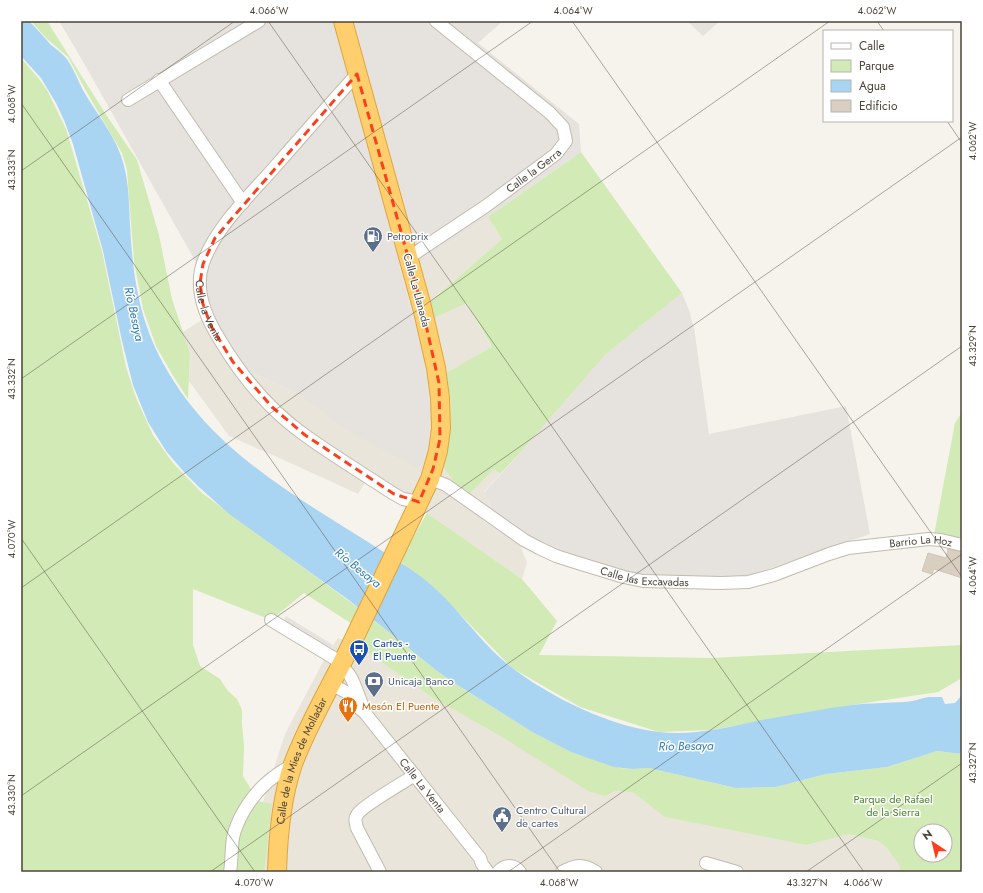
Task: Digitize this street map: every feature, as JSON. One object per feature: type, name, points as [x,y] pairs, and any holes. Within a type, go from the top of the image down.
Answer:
[{"type":"highway","name":"Calle La Llanada","points":[[343,21],[427,326],[440,390],[441,412],[438,451],[430,480],[416,508]]},
{"type":"highway","name":"Calle de la Mies de Molladar","points":[[277,872],[277,847],[281,812],[293,765],[416,508]]},
{"type":"street","points":[[128,100],[259,21]]},
{"type":"street","name":"Calle la Gerra","points":[[408,258],[486,206],[556,154],[566,141],[563,128],[550,113],[436,21]]},
{"type":"street","name":"Calle la Venta","points":[[357,74],[243,203],[215,238],[203,264],[200,283],[203,304],[211,326],[233,362],[251,385],[272,407],[305,435],[416,508]]},
{"type":"street","points":[[159,80],[243,203]]},
{"type":"street","name":"Calle las Excavadas","points":[[430,480],[446,485],[459,493],[524,540],[539,548],[556,556],[578,563],[624,577],[643,581],[721,583],[748,582],[774,575],[839,550],[878,544]]},
{"type":"street","name":"Barrio La Hoz","points":[[878,544],[929,539],[962,545]]},
{"type":"street","name":"Calle La Venta","points":[[271,620],[342,661],[350,676],[365,713]]},
{"type":"street","name":"Calle La Venta","points":[[331,684],[346,692],[365,713],[480,858],[482,864],[488,872]]},
{"type":"street","points":[[230,872],[234,830],[247,804],[264,784],[277,774],[293,765]]},
{"type":"street","points":[[380,872],[357,828],[356,817],[363,809],[415,775]]},
{"type":"street","name":"Calle La Venta","points":[[480,858],[500,870],[508,866],[513,866],[520,872]]},
{"type":"street","points":[[706,863],[737,872]]},
{"type":"street","points":[[562,872],[572,867],[583,866],[596,872]]},
{"type":"highlighted area","points":[[357,74],[422,307],[439,383],[440,439],[433,469],[419,502],[394,494],[305,435],[272,407],[233,362],[211,326],[203,304],[200,283],[203,264],[215,238]]},
{"type":"shaded area","points":[[59,21],[503,21],[478,43],[579,124],[581,152],[488,217],[419,262],[399,266],[419,336],[427,383],[430,412],[428,447],[421,470],[348,431],[304,398],[291,390],[252,373],[237,359],[211,314],[206,287],[206,273],[198,266]]},
{"type":"shaded area","points":[[687,21],[720,21],[703,36]]},
{"type":"shaded area","points":[[488,217],[502,239],[430,302],[434,318],[467,303],[492,348],[446,373],[451,405],[444,467],[494,469],[500,474],[484,492],[491,505],[484,521],[520,545],[527,563],[522,579],[427,513],[406,508],[366,481],[358,494],[229,436],[189,381],[190,353],[183,332],[211,314],[252,373],[291,390],[304,398],[419,336],[399,266],[419,262]]},
{"type":"shaded area","points":[[682,293],[694,328],[709,434],[846,406],[870,534],[747,576],[639,577],[557,552],[521,534],[489,511],[491,505],[484,493],[606,354]]},
{"type":"shaded area","points":[[286,616],[333,645],[330,651],[283,622]]},
{"type":"shaded area","points":[[338,638],[361,648],[433,698],[606,796],[616,791],[634,793],[807,845],[849,834],[878,841],[886,847],[900,866],[900,872],[247,872],[261,808],[285,734],[324,660]]},
{"type":"green space","points":[[31,21],[47,21],[105,113],[137,160],[159,235],[172,299],[190,353],[188,399],[156,346],[143,309],[134,261],[127,170],[122,153],[68,57],[46,38]]},
{"type":"green space","points":[[21,58],[47,90],[66,129],[102,251],[126,367],[136,398],[153,435],[173,463],[202,493],[361,610],[352,624],[304,593],[271,620],[193,589],[193,645],[200,666],[220,679],[228,691],[237,699],[242,710],[244,747],[243,776],[258,801],[272,804],[264,872],[21,872]]},
{"type":"green space","points":[[581,152],[682,293],[606,354],[500,474],[494,469],[469,494],[457,487],[444,467],[451,405],[446,373],[492,347],[467,303],[434,318],[430,302],[502,239],[488,217]]},
{"type":"green space","points":[[962,412],[962,541],[934,535],[955,423]]},
{"type":"green space","points":[[427,513],[522,579],[557,621],[539,655],[712,658],[962,645],[962,678],[938,692],[852,705],[711,730],[659,732],[580,707],[512,668],[457,611],[400,561]]},
{"type":"green space","name":"Parque de Rafael de la Sierra","points":[[372,619],[437,671],[534,733],[571,752],[620,768],[649,768],[736,788],[776,787],[826,774],[887,767],[937,751],[962,754],[962,872],[900,872],[900,866],[886,847],[878,841],[849,834],[807,845],[665,817],[634,793],[616,791],[606,796],[590,792],[502,737],[433,698],[361,648]]},
{"type":"water","name":"Río Besaya","points":[[21,21],[29,21],[51,45],[66,58],[84,92],[117,146],[127,180],[134,271],[143,316],[154,345],[172,378],[192,407],[216,433],[269,478],[420,576],[441,594],[487,645],[512,668],[551,693],[595,715],[639,729],[672,733],[698,732],[724,728],[852,705],[907,702],[929,697],[942,697],[945,704],[955,703],[962,695],[962,754],[937,751],[887,767],[826,774],[776,787],[736,788],[649,768],[632,769],[614,767],[571,752],[534,733],[459,686],[437,671],[350,601],[228,513],[184,472],[166,451],[148,422],[133,385],[103,251],[73,144],[56,103],[41,78],[21,56]]},
{"type":"building","points":[[948,549],[962,552],[962,578],[934,569],[932,574],[922,571],[928,553],[946,558]]},
{"type":"place","name":"Petroprix","points":[[373,253]]},
{"type":"place","name":"Cartes - El Puente","points":[[359,666]]},
{"type":"place","name":"Unicaja Banco","points":[[374,698]]},
{"type":"place","name":"Mesón El Puente","points":[[348,723]]},
{"type":"place","name":"Centro Cultural de cartes","points":[[502,833]]}]
